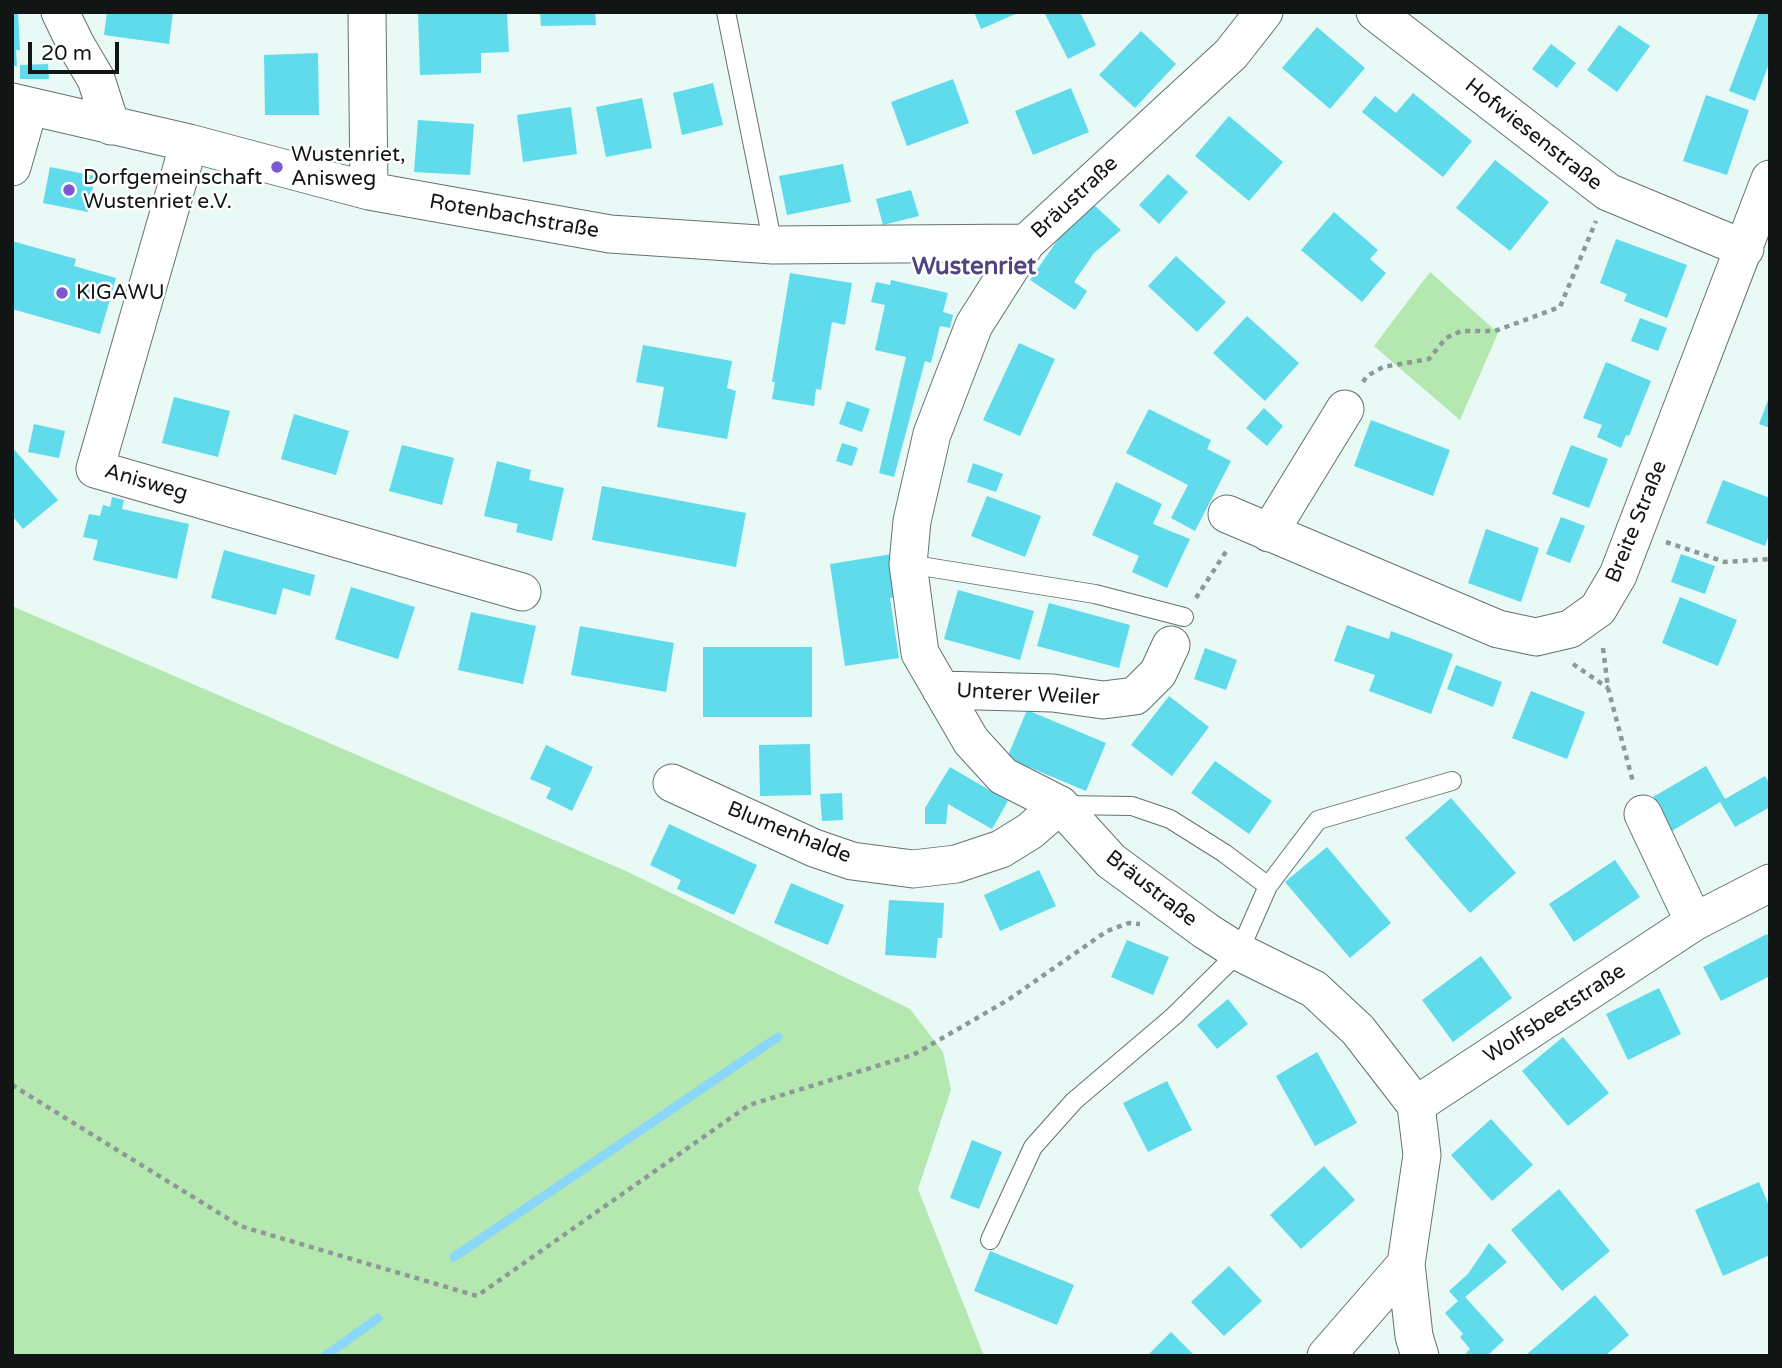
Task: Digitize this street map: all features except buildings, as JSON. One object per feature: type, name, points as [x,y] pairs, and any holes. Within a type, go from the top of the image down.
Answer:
[{"type":"street","points":[[60,12],[96,79],[111,126]]},
{"type":"street","points":[[367,12],[369,191]]},
{"type":"street","name":"Bräustraße","points":[[1264,12],[1231,54],[1026,243],[974,325],[932,434],[912,520],[908,564],[920,653],[971,741],[1003,776],[1060,805],[1111,861],[1206,932],[1239,952],[1314,989],[1358,1030],[1416,1105]]},
{"type":"street","name":"Hofwiesenstraße","points":[[1375,12],[1608,192],[1745,249]]},
{"type":"street","points":[[12,167],[20,104]]},
{"type":"street","name":"Rotenbachstraße","points":[[20,104],[189,143],[369,191],[610,234],[773,245],[1026,243]]},
{"type":"street","name":"Anisweg","points":[[189,143],[95,468],[522,592]]},
{"type":"street","name":"Breite Straße","points":[[1247,523],[1498,629],[1536,637],[1570,629],[1598,609],[1618,575],[1770,179]]},
{"type":"street","points":[[1247,523],[1345,409]]},
{"type":"street","name":"Unterer Weiler","points":[[941,690],[1053,693],[1103,701],[1135,696],[1158,673],[1178,631]]},
{"type":"street","name":"Blumenhalde","points":[[672,783],[814,848],[852,861],[913,869],[956,864],[1001,849],[1030,831],[1060,805]]},
{"type":"street","points":[[1643,814],[1694,922]]},
{"type":"street","name":"Wolfsbeetstraße","points":[[1416,1105],[1694,922],[1770,883]]},
{"type":"street","points":[[1416,1105],[1422,1155],[1406,1264],[1414,1336],[1420,1356]]},
{"type":"street","points":[[1326,1356],[1406,1264]]},
{"type":"lane","points":[[726,12],[773,245]]},
{"type":"lane","points":[[908,564],[1095,594],[1178,631]]},
{"type":"lane","points":[[990,1240],[1033,1147],[1074,1101],[1174,1016],[1239,952],[1268,886],[1318,820],[1452,780]]},
{"type":"lane","points":[[1060,805],[1132,806],[1170,819],[1224,853],[1268,886]]},
{"type":"path","points":[[1345,409],[1367,376],[1383,367],[1429,359],[1446,338],[1461,331],[1495,331],[1560,307],[1608,192]]},
{"type":"path","points":[[1178,631],[1247,523]]},
{"type":"path","points":[[1635,531],[1725,562],[1770,559]]},
{"type":"path","points":[[1608,688],[1643,814]]},
{"type":"path","points":[[12,1084],[240,1226],[477,1296],[750,1105],[913,1055],[1009,1000],[1107,931],[1129,923],[1142,925]]},
{"type":"green space","points":[[1430,272],[1498,333],[1460,420],[1374,346]]},
{"type":"green space","points":[[12,606],[628,872],[910,1009],[943,1052],[951,1090],[918,1189],[984,1356],[12,1356]]},
{"type":"waterway","points":[[454,1257],[778,1037]]},
{"type":"waterway","points":[[325,1356],[378,1318]]},
{"type":"place","name":"Wustenriet, Anisweg","points":[[277,167]]},
{"type":"place","name":"Dorfgemeinschaft Wustenriet e.V.","points":[[69,190]]},
{"type":"place","name":"KIGAWU","points":[[62,293]]},
{"type":"district","name":"Wustenriet","points":[[974,268]]}]
